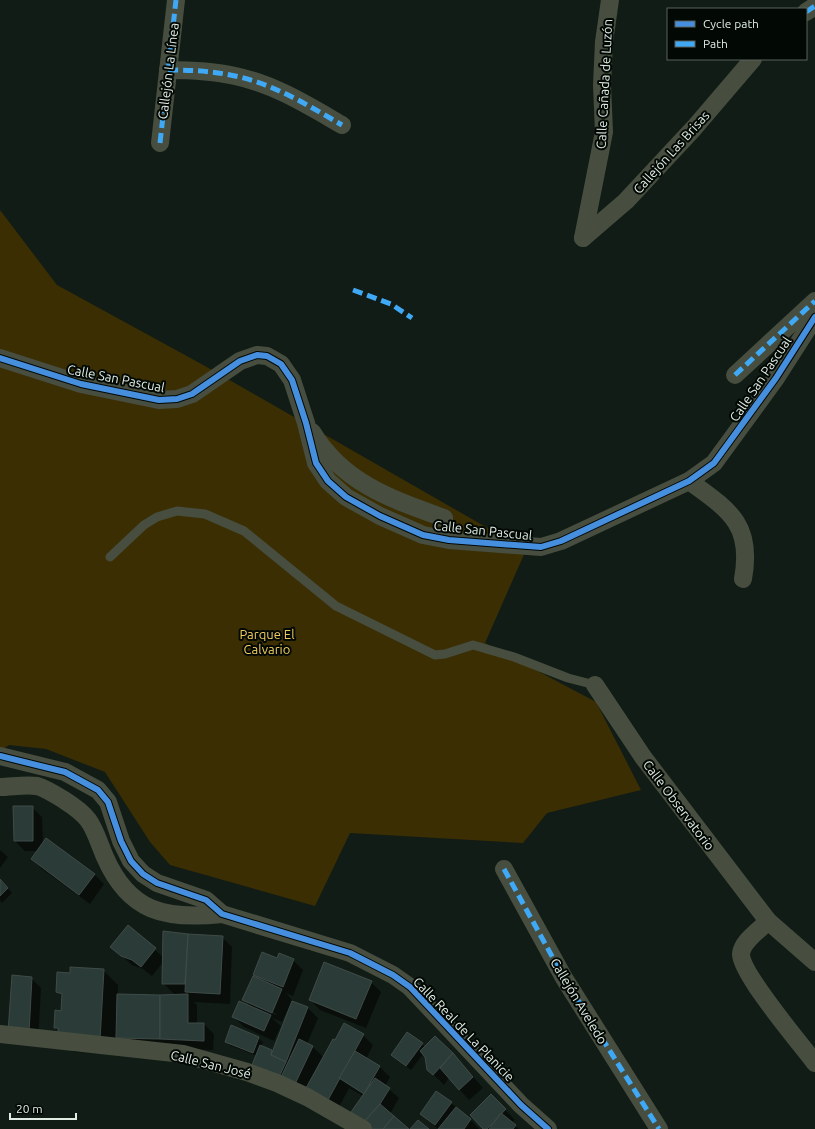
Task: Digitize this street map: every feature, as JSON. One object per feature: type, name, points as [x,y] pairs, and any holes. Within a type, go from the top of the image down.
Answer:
[{"type":"street","name":"Callejón La Línea","points":[[160,143],[176,0]]},
{"type":"street","name":"Calle Cañada de Luzón","points":[[583,238],[604,132],[604,42],[610,0]]},
{"type":"street","name":"Callejón Las Brisas","points":[[583,238],[626,202],[694,128],[752,60]]},
{"type":"street","points":[[168,70],[207,71],[242,78],[285,94],[342,125]]},
{"type":"street","points":[[735,375],[815,301]]},
{"type":"street","name":"Calle San Pascual","points":[[0,358],[81,384],[159,400],[177,399],[192,394],[240,361],[257,355],[267,356],[281,364],[292,380],[306,423],[316,463],[328,481],[346,497],[380,516],[423,535],[449,540],[541,547],[561,541],[689,480],[714,463],[776,378],[815,317]]},
{"type":"street","points":[[306,423],[320,445],[346,472],[369,488],[404,504],[444,518]]},
{"type":"street","points":[[689,480],[729,512],[740,526],[744,538],[746,562],[742,579]]},
{"type":"street","name":"Calle Observatorio","points":[[595,685],[643,757],[768,921],[815,962]]},
{"type":"street","name":"Calle Real de La Planicie","points":[[0,756],[65,772],[98,790],[108,802],[122,841],[131,860],[143,874],[157,883],[206,900],[222,914]]},
{"type":"street","name":"Calle Real de La Planicie","points":[[0,787],[37,786],[58,796],[76,808],[91,821],[107,861],[122,888],[132,898],[148,908],[172,914],[200,916],[222,914],[350,953],[393,975],[410,987],[521,1105],[548,1129]]},
{"type":"street","name":"Callejón Aveledo","points":[[504,869],[564,978],[659,1129]]},
{"type":"street","points":[[768,921],[747,942],[741,953],[743,964],[751,980],[815,1063]]},
{"type":"street","name":"Calle San José","points":[[0,1034],[183,1054],[247,1072],[277,1083],[307,1097],[363,1129]]},
{"type":"lane","points":[[110,558],[144,525],[157,517],[177,511],[205,514],[244,531],[336,606],[435,654],[445,654],[473,645],[514,657],[568,678],[595,685]]},
{"type":"green space","name":"Parque El Calvario","points":[[0,210],[57,285],[205,366],[526,550],[485,643],[596,702],[641,790],[547,813],[523,843],[350,833],[315,906],[170,865],[150,842],[105,772],[46,749],[9,745],[0,751]]},
{"type":"building","points":[[13,806],[33,806],[33,841],[14,841]]},
{"type":"building","points":[[46,838],[95,874],[79,895],[31,859]]},
{"type":"building","points":[[0,879],[8,888],[0,896]]},
{"type":"building","points":[[128,925],[156,948],[141,967],[132,960],[121,956],[110,947]]},
{"type":"building","points":[[163,931],[188,934],[185,984],[162,984]]},
{"type":"building","points":[[188,934],[223,936],[220,994],[185,992]]},
{"type":"building","points":[[262,952],[277,958],[279,953],[294,959],[283,987],[253,975]]},
{"type":"building","points":[[324,962],[372,981],[356,1019],[309,1000]]},
{"type":"building","points":[[70,967],[104,969],[100,1040],[58,1037],[58,1028],[54,1028],[55,1010],[61,1011],[62,994],[56,992],[57,972],[70,973]]},
{"type":"building","points":[[12,975],[32,977],[29,1033],[8,1032]]},
{"type":"building","points":[[253,976],[282,989],[272,1013],[242,1000]]},
{"type":"building","points":[[117,994],[160,995],[160,1039],[116,1038]]},
{"type":"building","points":[[188,994],[188,1023],[204,1023],[204,1041],[160,1039],[160,995]]},
{"type":"building","points":[[239,1001],[271,1015],[264,1031],[232,1017]]},
{"type":"building","points":[[292,1001],[308,1007],[286,1062],[271,1055]]},
{"type":"building","points":[[344,1023],[364,1034],[328,1100],[306,1088],[333,1039],[335,1040]]},
{"type":"building","points":[[231,1025],[259,1037],[253,1053],[225,1042]]},
{"type":"building","points":[[407,1032],[423,1043],[406,1066],[391,1055]]},
{"type":"building","points":[[435,1036],[453,1053],[433,1075],[427,1070],[425,1057],[420,1051]]},
{"type":"building","points":[[299,1039],[313,1046],[295,1084],[281,1077]]},
{"type":"building","points":[[260,1045],[272,1050],[271,1055],[286,1062],[279,1077],[252,1065]]},
{"type":"building","points":[[355,1051],[380,1066],[364,1094],[339,1078]]},
{"type":"building","points":[[453,1053],[473,1077],[459,1090],[440,1068]]},
{"type":"building","points":[[375,1078],[390,1088],[380,1104],[364,1122],[351,1112]]},
{"type":"building","points":[[436,1091],[452,1102],[435,1125],[420,1114]]},
{"type":"building","points":[[491,1094],[506,1109],[487,1129],[483,1129],[470,1115]]},
{"type":"building","points":[[380,1104],[394,1116],[383,1129],[372,1129],[364,1122]]},
{"type":"building","points":[[456,1107],[471,1119],[464,1129],[438,1129]]},
{"type":"building","points":[[501,1113],[516,1125],[513,1129],[489,1129]]},
{"type":"building","points":[[394,1116],[409,1129],[383,1129]]},
{"type":"building","points":[[418,1120],[429,1129],[410,1129]]},
{"type":"marked path","points":[[160,143],[176,0]]},
{"type":"marked path","points":[[807,11],[815,6]]},
{"type":"marked path","points":[[168,70],[227,74],[264,84],[291,96],[342,125]]},
{"type":"marked path","points":[[353,290],[391,304],[412,318]]},
{"type":"marked path","points":[[735,375],[815,301]]},
{"type":"marked path","points":[[504,869],[564,978],[659,1129]]},
{"type":"cycle path","points":[[0,358],[81,384],[159,400],[177,399],[192,394],[240,361],[257,355],[267,356],[281,364],[292,380],[306,423],[316,463],[328,481],[346,497],[380,516],[423,535],[449,540],[541,547],[561,541],[689,481],[714,463],[776,378],[815,317]]},
{"type":"cycle path","points":[[0,756],[65,772],[98,790],[108,802],[121,841],[131,861],[143,874],[157,883],[206,900],[222,914],[350,953],[393,975],[410,987],[521,1105],[548,1129]]}]
